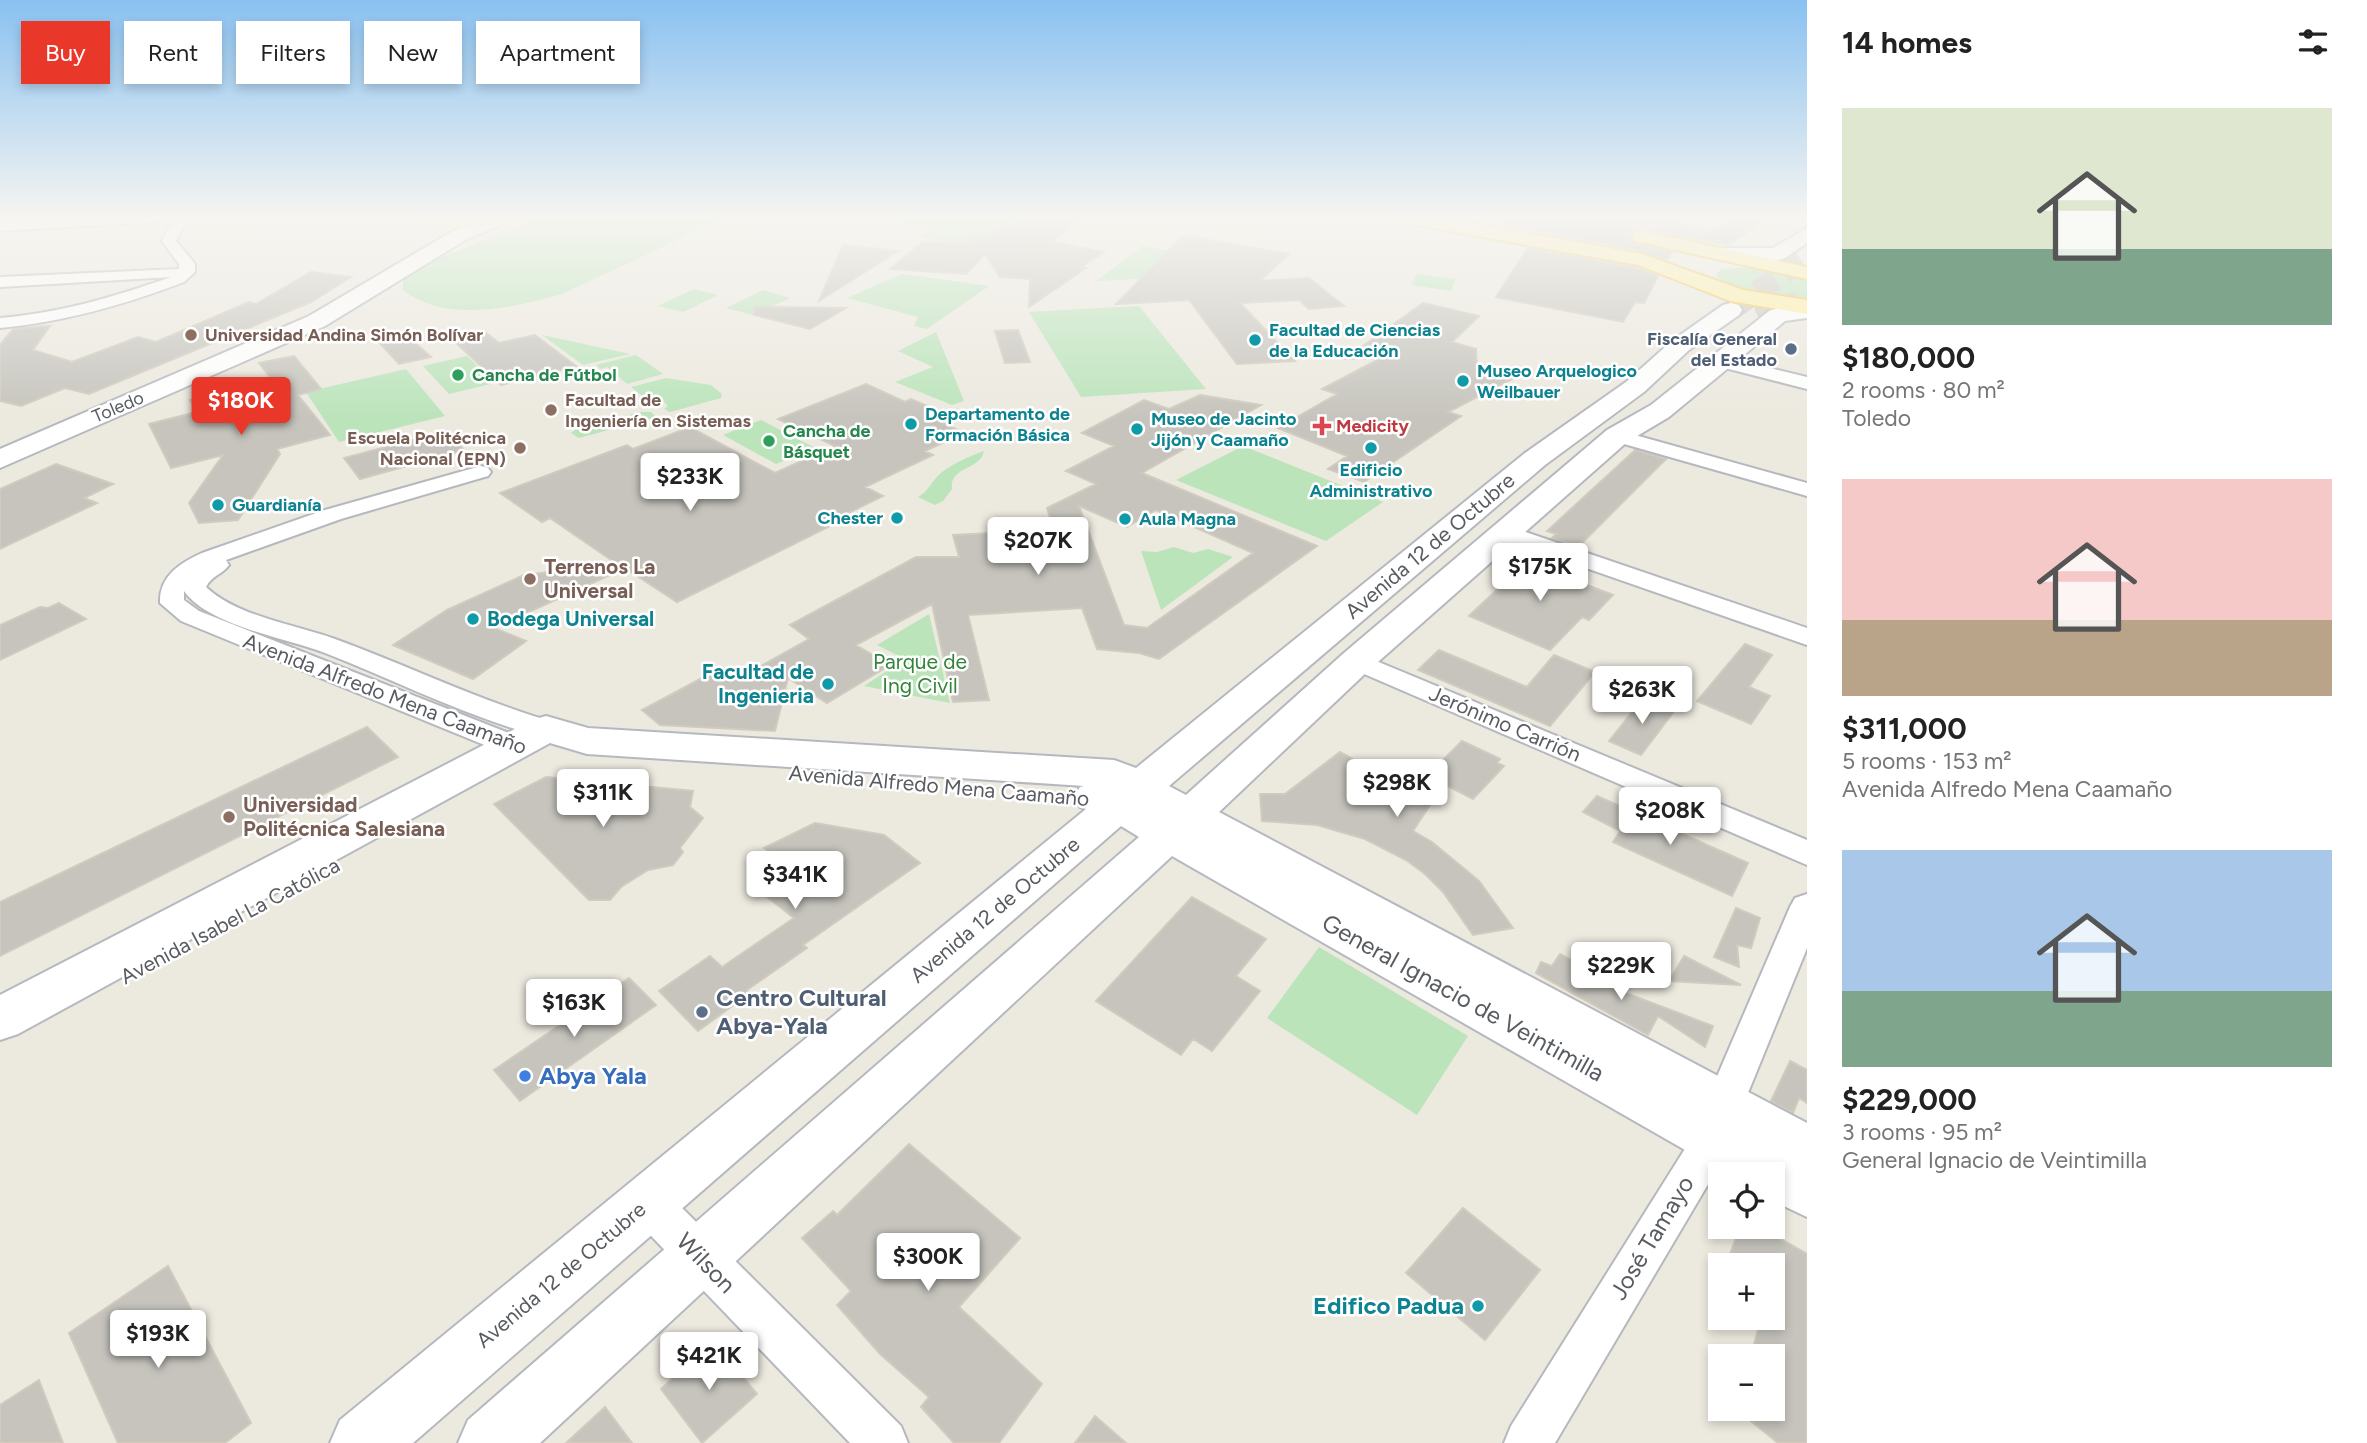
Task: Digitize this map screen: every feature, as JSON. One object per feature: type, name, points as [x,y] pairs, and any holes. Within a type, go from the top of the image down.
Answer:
[{"type":"main road","name":"Toledo","points":[[0,449],[301,319],[361,283]]},
{"type":"main road","name":"Toledo","points":[[0,459],[317,321],[380,283]]},
{"type":"main road","points":[[1703,283],[1746,307],[1804,306]]},
{"type":"main road","points":[[1718,283],[1746,307]]},
{"type":"main road","name":"Avenida 12 de Octubre","points":[[491,1443],[1179,825],[1357,661],[1505,532],[1629,416],[1641,373],[1726,299],[1746,307]]},
{"type":"main road","name":"Avenida 12 de Octubre","points":[[363,1443],[1129,796],[1535,459],[1629,416],[1660,411],[1777,316],[1804,306]]},
{"type":"main road","points":[[1629,416],[1652,405],[1746,307]]},
{"type":"main road","points":[[1497,491],[1485,518],[1492,526],[1505,532]]},
{"type":"main road","points":[[1399,573],[1413,581],[1419,590],[1413,614]]},
{"type":"main road","name":"Avenida Alfredo Mena Caamaño","points":[[542,741],[562,758],[1129,796]]},
{"type":"main road","name":"Avenida Isabel La Católica","points":[[0,1019],[542,741]]},
{"type":"main road","name":"Avenida Isabel La Católica","points":[[0,1045],[542,741]]},
{"type":"main road","name":"General Ignacio de Veintimilla","points":[[1129,796],[1717,1120],[1807,1190]]},
{"type":"main road","name":"General Ignacio de Veintimilla","points":[[1717,1120],[1807,1151]]},
{"type":"street","points":[[0,323],[54,318],[98,309],[167,283]]},
{"type":"street","points":[[1723,362],[1807,383]]},
{"type":"street","points":[[1629,416],[1807,490]]},
{"type":"street","name":"Avenida Alfredo Mena Caamaño","points":[[474,477],[333,513],[224,554],[190,570],[178,579],[182,589],[197,593],[231,612],[332,647],[488,713],[542,741]]},
{"type":"street","points":[[1505,532],[1807,638]]},
{"type":"street","name":"Jerónimo Carrión","points":[[1357,661],[1807,853]]},
{"type":"street","name":"José Tamayo","points":[[1528,1443],[1703,1156],[1807,907]]},
{"type":"street","name":"Wilson","points":[[647,1202],[884,1443]]},
{"type":"green space","points":[[403,283],[585,283],[562,294],[524,304],[481,310],[439,307],[403,290]]},
{"type":"green space","points":[[881,283],[970,283],[989,286],[927,329],[914,326],[918,317],[847,298]]},
{"type":"green space","points":[[1412,283],[1454,283],[1451,291]]},
{"type":"green space","points":[[1727,283],[1807,283],[1807,298],[1760,296]]},
{"type":"green space","points":[[694,289],[718,295],[683,312],[658,306]]},
{"type":"green space","points":[[763,290],[790,298],[753,315],[726,308]]},
{"type":"green space","points":[[1139,306],[1206,389],[1081,397],[1029,312]]},
{"type":"green space","points":[[936,332],[964,401],[952,405],[895,382],[933,367],[898,351]]},
{"type":"green space","points":[[542,335],[630,354],[583,365]]},
{"type":"green space","points":[[636,355],[663,374],[627,384],[607,367],[600,369],[596,365]]},
{"type":"green space","name":"Cancha de Fútbol","points":[[467,356],[495,383],[449,394],[423,366]]},
{"type":"green space","points":[[406,369],[445,416],[339,442],[306,392]]},
{"type":"green space","points":[[666,378],[711,385],[722,394],[721,398],[670,412],[664,409],[668,406],[660,398],[643,397],[631,387]]},
{"type":"green space","points":[[640,412],[651,412],[656,417],[579,438],[571,433],[576,429]]},
{"type":"green space","name":"Cancha de Básquet","points":[[761,420],[815,448],[776,464],[723,435]]},
{"type":"green space","points":[[1243,446],[1383,502],[1326,541],[1176,480]]},
{"type":"green space","points":[[984,451],[977,462],[955,476],[952,489],[943,501],[935,505],[918,497],[947,469]]},
{"type":"green space","points":[[1174,547],[1193,553],[1208,549],[1233,557],[1161,610],[1141,551],[1157,552]]},
{"type":"green space","name":"Parque de Ing Civil","points":[[929,614],[950,703],[864,686],[905,659],[877,645]]},
{"type":"green space","points":[[1319,947],[1468,1036],[1417,1115],[1267,1018]]},
{"type":"building","points":[[292,283],[341,283],[311,302],[89,394],[65,388],[21,406],[0,401],[0,345],[13,329],[50,326],[33,350],[72,362],[138,337],[156,342],[249,302],[256,304]]},
{"type":"building","points":[[827,283],[847,283],[819,301]]},
{"type":"building","points":[[1030,283],[1064,283],[1029,307]]},
{"type":"building","points":[[1136,283],[1316,283],[1344,306],[1309,309],[1299,300],[1240,303],[1295,361],[1237,364],[1189,300],[1116,304]]},
{"type":"building","points":[[1505,283],[1654,283],[1644,303],[1635,302],[1623,322],[1496,297]]},
{"type":"building","points":[[1423,303],[1479,316],[1452,342],[1476,349],[1477,371],[1526,372],[1448,412],[1461,416],[1364,482],[1328,469],[1347,456],[1278,428],[1337,394],[1322,389],[1381,358],[1345,359]]},
{"type":"building","points":[[755,307],[846,308],[810,329],[754,315]]},
{"type":"building","points":[[1018,330],[1030,362],[1005,363],[995,331]]},
{"type":"building","points":[[403,332],[431,357],[399,364],[375,338]]},
{"type":"building","points":[[485,332],[499,343],[535,335],[576,366],[501,385],[453,340]]},
{"type":"building","points":[[294,356],[321,389],[298,395],[330,435],[277,449],[280,454],[238,520],[199,523],[189,503],[223,455],[171,468],[149,424],[197,412],[190,400],[273,381],[259,363]]},
{"type":"building","points":[[866,384],[905,402],[911,399],[937,410],[925,415],[964,433],[925,451],[933,455],[865,487],[883,496],[824,525],[828,527],[677,602],[625,568],[494,628],[526,641],[473,679],[393,645],[447,610],[524,575],[617,564],[550,518],[542,522],[500,493],[627,445],[633,449],[690,427],[775,473],[835,446],[778,419]]},
{"type":"building","points":[[1200,395],[1261,405],[1142,473],[1317,546],[1159,659],[1139,653],[1097,649],[1082,608],[968,615],[989,700],[953,702],[932,604],[856,645],[890,665],[827,703],[788,678],[775,731],[660,725],[642,710],[721,668],[738,679],[809,639],[790,625],[916,557],[959,557],[953,535],[1054,530],[1047,508],[1096,484],[1066,471],[1114,446],[1082,433],[1144,400],[1169,409]],"holes":[[[1079,506],[1127,527],[1156,510],[1253,553],[1147,628],[1124,625]]]},
{"type":"building","points":[[446,431],[464,450],[360,479],[344,458]]},
{"type":"building","points":[[1635,450],[1666,459],[1578,547],[1552,538],[1556,534],[1547,531]]},
{"type":"building","points":[[56,464],[113,484],[84,498],[97,503],[0,549],[0,489]]},
{"type":"building","points":[[1536,553],[1562,562],[1553,572],[1613,595],[1589,620],[1582,617],[1550,650],[1469,616]]},
{"type":"building","points":[[59,603],[86,619],[0,660],[0,625],[40,607],[48,608]]},
{"type":"building","points":[[1745,644],[1772,655],[1749,687],[1770,696],[1751,724],[1697,701]]},
{"type":"building","points":[[1439,650],[1527,687],[1554,655],[1595,672],[1550,726],[1418,670]]},
{"type":"building","points":[[1644,697],[1675,710],[1641,755],[1609,741]]},
{"type":"building","name":"Universidad Politécnica Salesiana","points":[[367,727],[398,757],[0,956],[0,902]]},
{"type":"building","points":[[1462,741],[1500,759],[1497,763],[1504,766],[1473,799],[1444,784],[1413,831],[1432,842],[1479,881],[1513,928],[1473,935],[1443,892],[1425,874],[1406,860],[1365,839],[1317,825],[1262,821],[1260,794],[1285,794],[1340,752],[1392,781],[1399,777],[1416,787]]},
{"type":"building","points":[[546,777],[693,791],[690,807],[703,818],[680,848],[683,852],[673,865],[648,870],[621,887],[610,900],[589,900],[494,804]]},
{"type":"building","points":[[1597,796],[1748,863],[1732,896],[1613,842],[1620,831],[1583,812]]},
{"type":"building","points":[[815,823],[884,835],[920,863],[803,945],[807,948],[747,990],[750,993],[698,1031],[659,991],[710,956],[722,967],[794,918],[752,885],[786,863],[764,848]]},
{"type":"building","points":[[1192,897],[1266,939],[1236,976],[1260,991],[1212,1051],[1193,1039],[1181,1055],[1096,1001]]},
{"type":"building","points":[[1736,908],[1760,918],[1751,948],[1737,945],[1739,967],[1714,957]]},
{"type":"building","points":[[1560,954],[1575,962],[1573,973],[1713,1026],[1705,1047],[1658,1016],[1648,1035],[1536,973],[1541,962],[1552,966]]},
{"type":"building","points":[[1684,956],[1741,985],[1669,981]]},
{"type":"building","points":[[629,978],[656,1005],[520,1101],[494,1070]]},
{"type":"building","points":[[1790,1061],[1807,1070],[1807,1103],[1799,1098],[1793,1113],[1771,1101]]},
{"type":"building","points":[[909,1144],[1020,1238],[959,1307],[1042,1384],[999,1443],[954,1443],[921,1407],[929,1397],[880,1354],[837,1305],[851,1291],[802,1238],[833,1211],[837,1215]]},
{"type":"building","name":"Edifico Padua","points":[[1463,1208],[1540,1270],[1485,1340],[1406,1273]]},
{"type":"building","points":[[1736,1239],[1781,1239],[1807,1254],[1807,1443],[1778,1443],[1751,1421],[1785,1421],[1785,1344],[1754,1344],[1758,1330],[1785,1330],[1785,1253],[1730,1253]]},
{"type":"building","points":[[168,1266],[251,1423],[225,1443],[118,1443],[69,1333]]},
{"type":"building","points":[[714,1342],[757,1394],[702,1443],[661,1389]]},
{"type":"building","points":[[39,1380],[63,1443],[0,1443],[0,1405]]},
{"type":"building","points":[[605,1407],[632,1443],[566,1443]]},
{"type":"building","points":[[1095,1416],[1126,1443],[1075,1443]]},
{"type":"tunnel","points":[[1731,310],[1769,283]]},
{"type":"tunnel","points":[[1759,318],[1782,306],[1797,303]]},
{"type":"place","name":"Universidad Andina Simón Bolívar","points":[[191,335]]},
{"type":"place","name":"Facultad de Ciencias de la Educación","points":[[1255,340]]},
{"type":"place","name":"Fiscalía General del Estado","points":[[1791,349]]},
{"type":"place","name":"Cancha de Fútbol","points":[[458,375]]},
{"type":"place","name":"Museo Arquelogico Weilbauer","points":[[1463,381]]},
{"type":"place","name":"Facultad de Ingeniería en Sistemas","points":[[551,410]]},
{"type":"place","name":"Departamento de Formación Básica","points":[[911,424]]},
{"type":"place","name":"Medicity","points":[[1322,426]]},
{"type":"place","name":"Museo de Jacinto Jijón y Caamaño","points":[[1137,429]]},
{"type":"place","name":"Cancha de Básquet","points":[[769,441]]},
{"type":"place","name":"Escuela Politécnica Nacional (EPN)","points":[[520,448]]},
{"type":"place","name":"Edificio Administrativo","points":[[1371,448]]},
{"type":"place","name":"Guardianía","points":[[218,505]]},
{"type":"place","name":"Chester","points":[[897,518]]},
{"type":"place","name":"Aula Magna","points":[[1125,519]]},
{"type":"place","name":"Terrenos La Universal","points":[[530,579]]},
{"type":"place","name":"Bodega Universal","points":[[473,619]]},
{"type":"place","name":"Facultad de Ingenieria","points":[[828,684]]},
{"type":"place","name":"Universidad Politécnica Salesiana","points":[[229,817]]},
{"type":"place","name":"Centro Cultural Abya-Yala","points":[[702,1012]]},
{"type":"place","name":"Abya Yala","points":[[525,1076]]},
{"type":"place","name":"Edifico Padua","points":[[1478,1306]]}]
